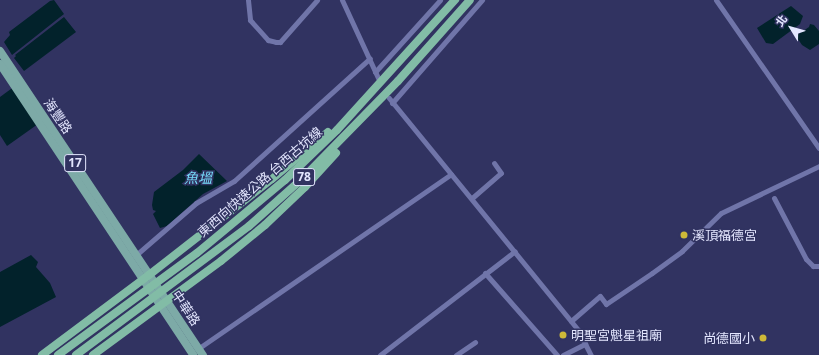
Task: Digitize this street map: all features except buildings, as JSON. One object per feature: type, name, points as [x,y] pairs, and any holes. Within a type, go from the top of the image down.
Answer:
[{"type":"highway","name":"東西向快速公路 台西古坑線","points":[[58,355],[197,253],[285,180],[337,130],[436,22],[454,0]]},
{"type":"highway","name":"東西向快速公路 台西古坑線","points":[[76,355],[249,226],[302,179],[398,82],[470,0]]},
{"type":"highway","points":[[42,355],[146,277],[295,160],[388,75]]},
{"type":"highway","points":[[93,355],[221,260],[265,225],[305,187],[398,82]]},
{"type":"main road","name":"海豐路","points":[[0,51],[136,254],[146,277]]},
{"type":"main road","name":"海豐路","points":[[0,64],[146,277]]},
{"type":"main road","name":"中華路","points":[[146,277],[198,353]]},
{"type":"street","points":[[248,0],[250,20],[268,40],[276,42],[280,42],[317,0]]},
{"type":"street","points":[[342,0],[378,78]]},
{"type":"street","points":[[376,72],[440,0]]},
{"type":"street","points":[[392,103],[482,0]]},
{"type":"street","points":[[716,0],[819,148]]},
{"type":"street","points":[[136,254],[196,203],[234,181],[370,58]]},
{"type":"street","points":[[389,98],[571,321],[578,330],[591,355]]},
{"type":"street","points":[[472,198],[501,173],[494,163]]},
{"type":"street","points":[[571,321],[600,296],[606,304],[652,273],[682,251],[721,213],[819,166]]},
{"type":"street","points":[[198,353],[452,174]]},
{"type":"street","points":[[774,198],[806,259],[813,266],[819,266]]},
{"type":"street","points":[[380,355],[515,251]]},
{"type":"street","points":[[485,273],[558,355]]},
{"type":"street","points":[[456,355],[475,342]]},
{"type":"street","points":[[564,355],[584,344]]},
{"type":"water","points":[[54,0],[64,14],[12,55],[4,42],[10,35],[9,32],[50,1]]},
{"type":"water","points":[[791,6],[803,16],[800,24],[773,44],[766,43],[757,28]]},
{"type":"water","points":[[64,17],[76,32],[24,71],[14,58],[16,56],[15,55]]},
{"type":"water","points":[[810,24],[814,25],[819,31],[819,44],[810,50],[802,45],[796,36],[809,27]]},
{"type":"water","points":[[15,86],[38,124],[7,146],[0,135],[0,97]]},
{"type":"water","name":"魚塭","points":[[199,154],[227,181],[203,194],[167,226],[160,228],[153,214],[156,211],[153,210],[152,205],[154,192],[183,170]]},
{"type":"water","points":[[31,255],[38,262],[36,267],[50,283],[56,297],[0,327],[0,272]]},
{"type":"place","name":"溪頂福德宮","points":[[684,235]]},
{"type":"place","name":"明聖宮魁星祖廟","points":[[563,335]]},
{"type":"place","name":"尚德國小","points":[[763,338]]}]
